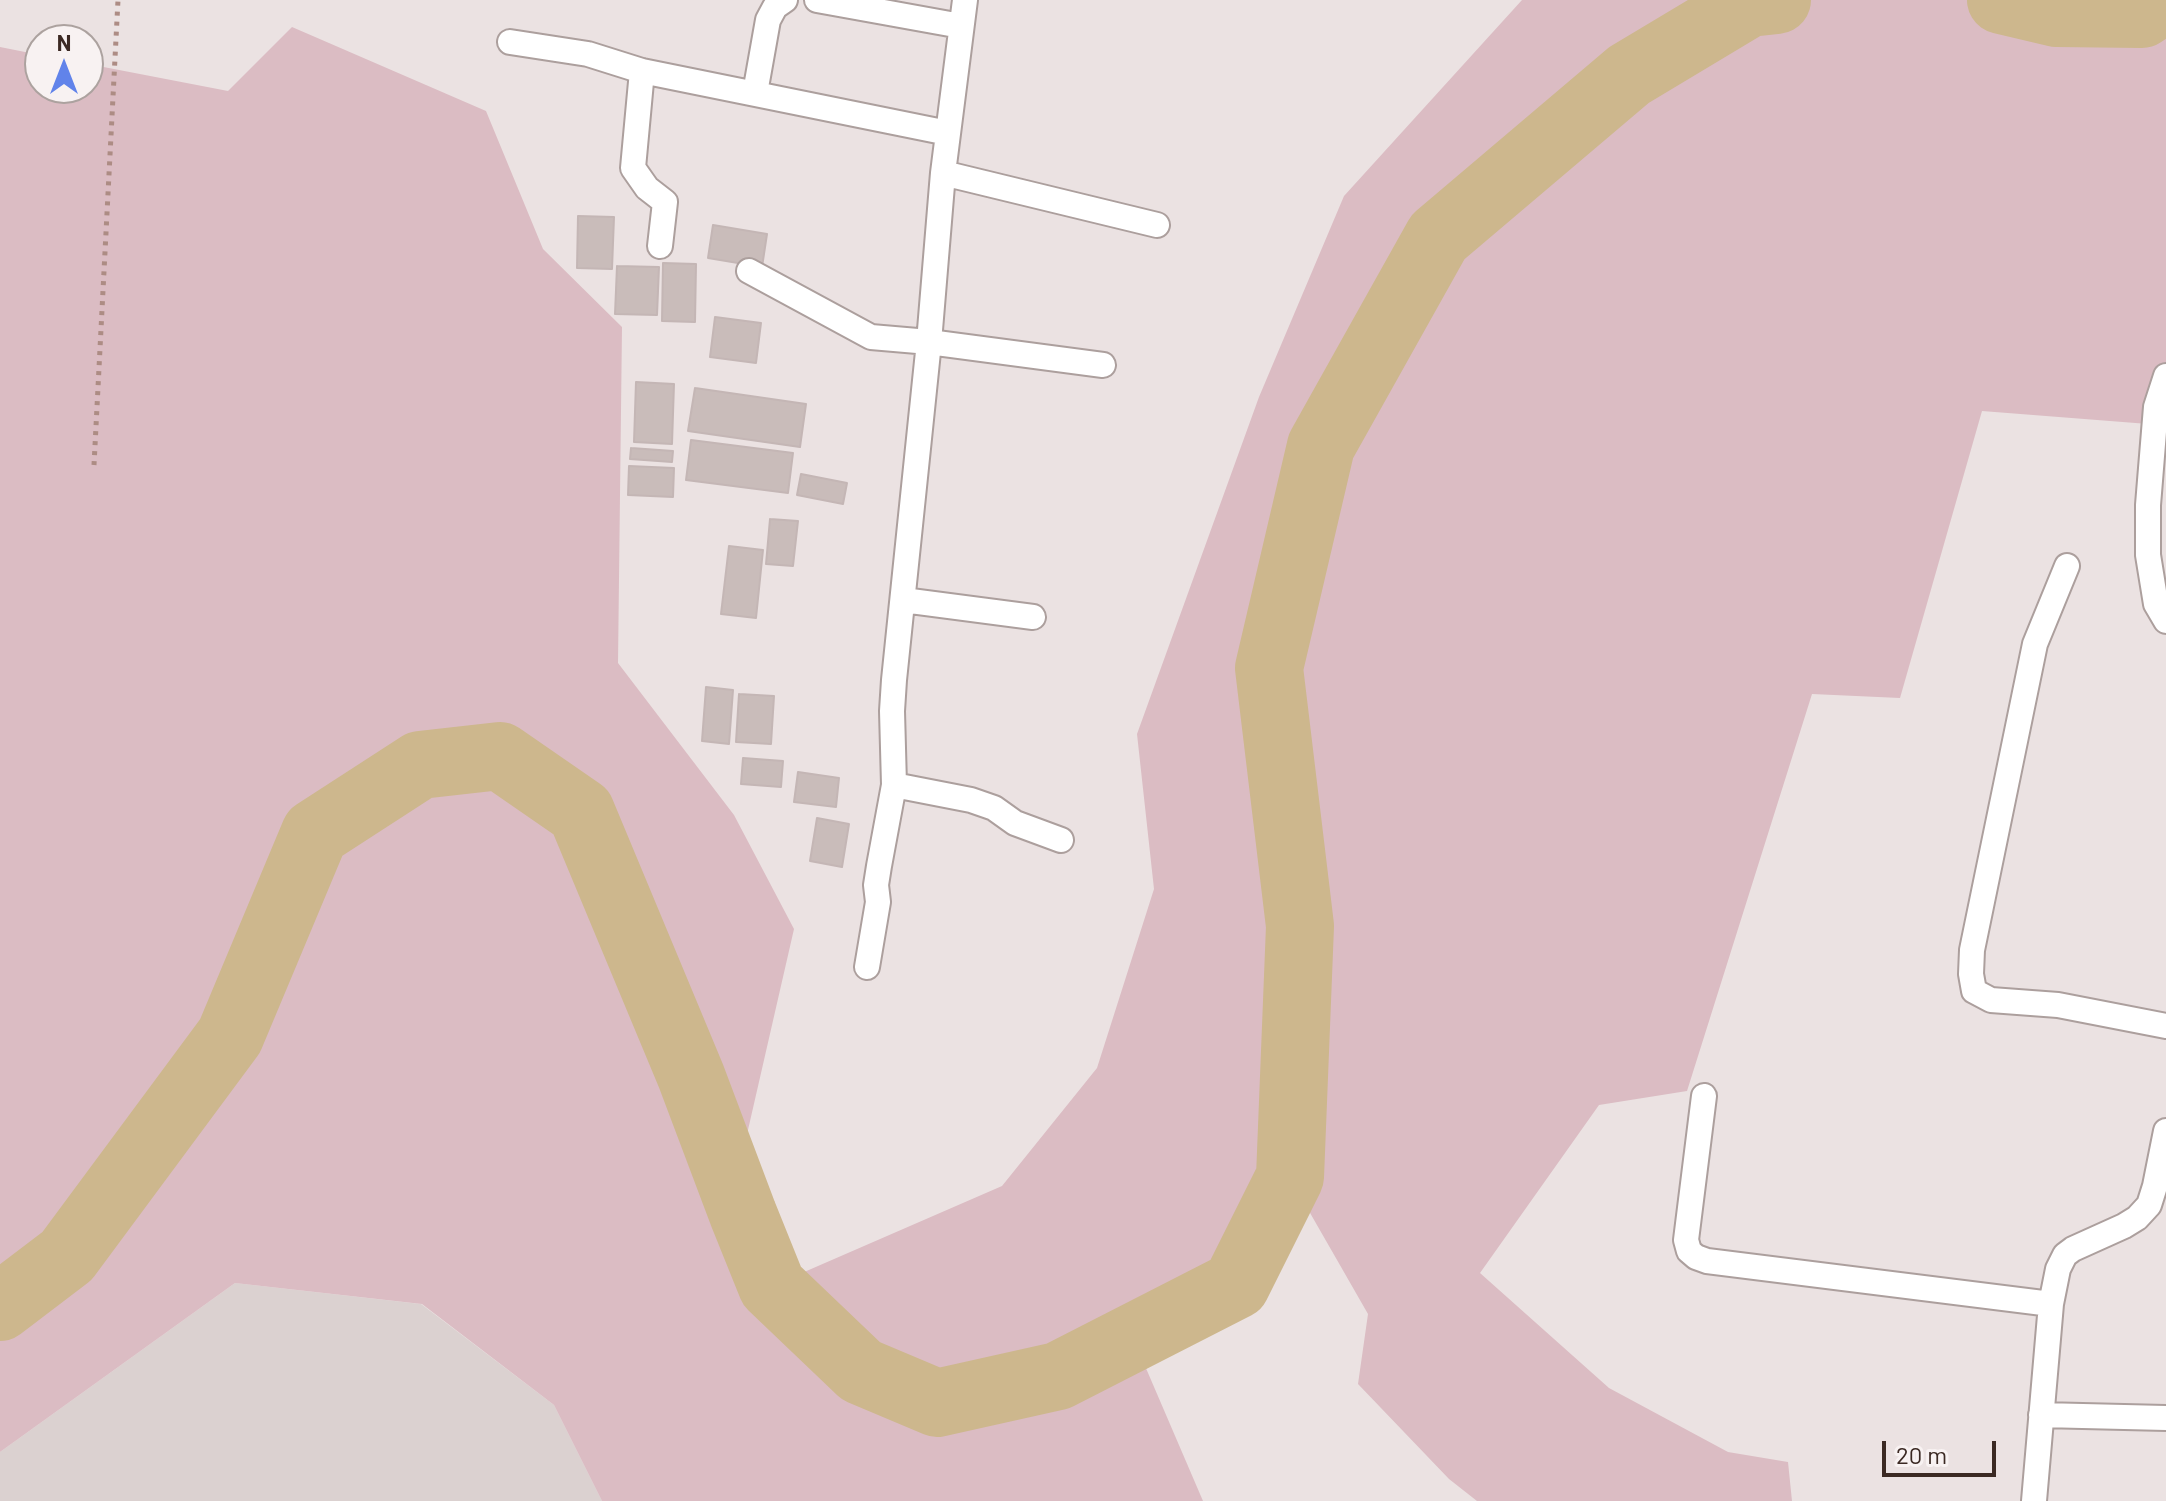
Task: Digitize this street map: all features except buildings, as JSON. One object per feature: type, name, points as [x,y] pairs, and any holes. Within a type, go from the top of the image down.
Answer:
[{"type":"street","points":[[755,93],[768,20],[775,7],[785,0]]},
{"type":"street","points":[[817,0],[961,26]]},
{"type":"street","points":[[867,967],[878,902],[876,885],[894,785],[892,711],[899,627],[943,173],[965,0]]},
{"type":"street","points":[[510,42],[588,54],[642,71],[948,133]]},
{"type":"street","points":[[642,71],[633,168],[647,188],[665,202],[660,246]]},
{"type":"street","points":[[943,173],[1157,225]]},
{"type":"street","points":[[749,271],[871,337],[1103,365]]},
{"type":"street","points":[[2166,376],[2156,407],[2148,505],[2148,555],[2156,604],[2166,621]]},
{"type":"street","points":[[2067,566],[2035,644],[1972,950],[1974,991],[1991,1000],[2058,1005],[2166,1026]]},
{"type":"street","points":[[903,600],[1033,617]]},
{"type":"street","points":[[894,785],[971,800],[994,808],[1015,823],[1061,840]]},
{"type":"street","points":[[1704,1096],[1686,1240],[1689,1251],[1696,1257],[1707,1261],[2051,1304]]},
{"type":"street","points":[[2034,1501],[2051,1304],[2058,1269],[2065,1255],[2073,1249],[2124,1226],[2149,1205],[2166,1131]]},
{"type":"street","points":[[2041,1415],[2166,1418]]},
{"type":"path","points":[[94,465],[118,0]]},
{"type":"shaded area","points":[[1522,0],[2166,0],[2166,452],[2161,425],[1982,411],[1900,698],[1812,694],[1687,1091],[1599,1105],[1480,1273],[1609,1388],[1728,1452],[1788,1462],[1792,1501],[1477,1501],[1449,1479],[1358,1384],[1368,1314],[1290,1178],[1236,1285],[1133,1338],[1203,1501],[602,1501],[554,1405],[422,1304],[235,1283],[0,1452],[0,47],[24,52],[24,104],[104,104],[104,67],[228,91],[292,27],[486,111],[543,249],[622,327],[618,663],[734,815],[794,929],[734,1191],[772,1286],[1002,1186],[1097,1068],[1154,889],[1137,734],[1259,397],[1344,196]],"holes":[[[1730,15],[1730,16],[1589,110],[1629,75]]]},
{"type":"shaded area","points":[[235,1283],[421,1304],[554,1405],[602,1501],[0,1501],[0,1452]]},
{"type":"waterway","points":[[0,1307],[67,1256],[230,1036],[315,833],[420,765],[500,756],[581,812],[691,1076],[772,1286],[861,1371],[937,1403],[1058,1376],[1236,1285],[1290,1177],[1300,926],[1269,668],[1321,446],[1438,237],[1629,75],[1749,3],[1777,0]]},
{"type":"waterway","points":[[2001,0],[2056,13],[2142,14],[2163,0]]}]
